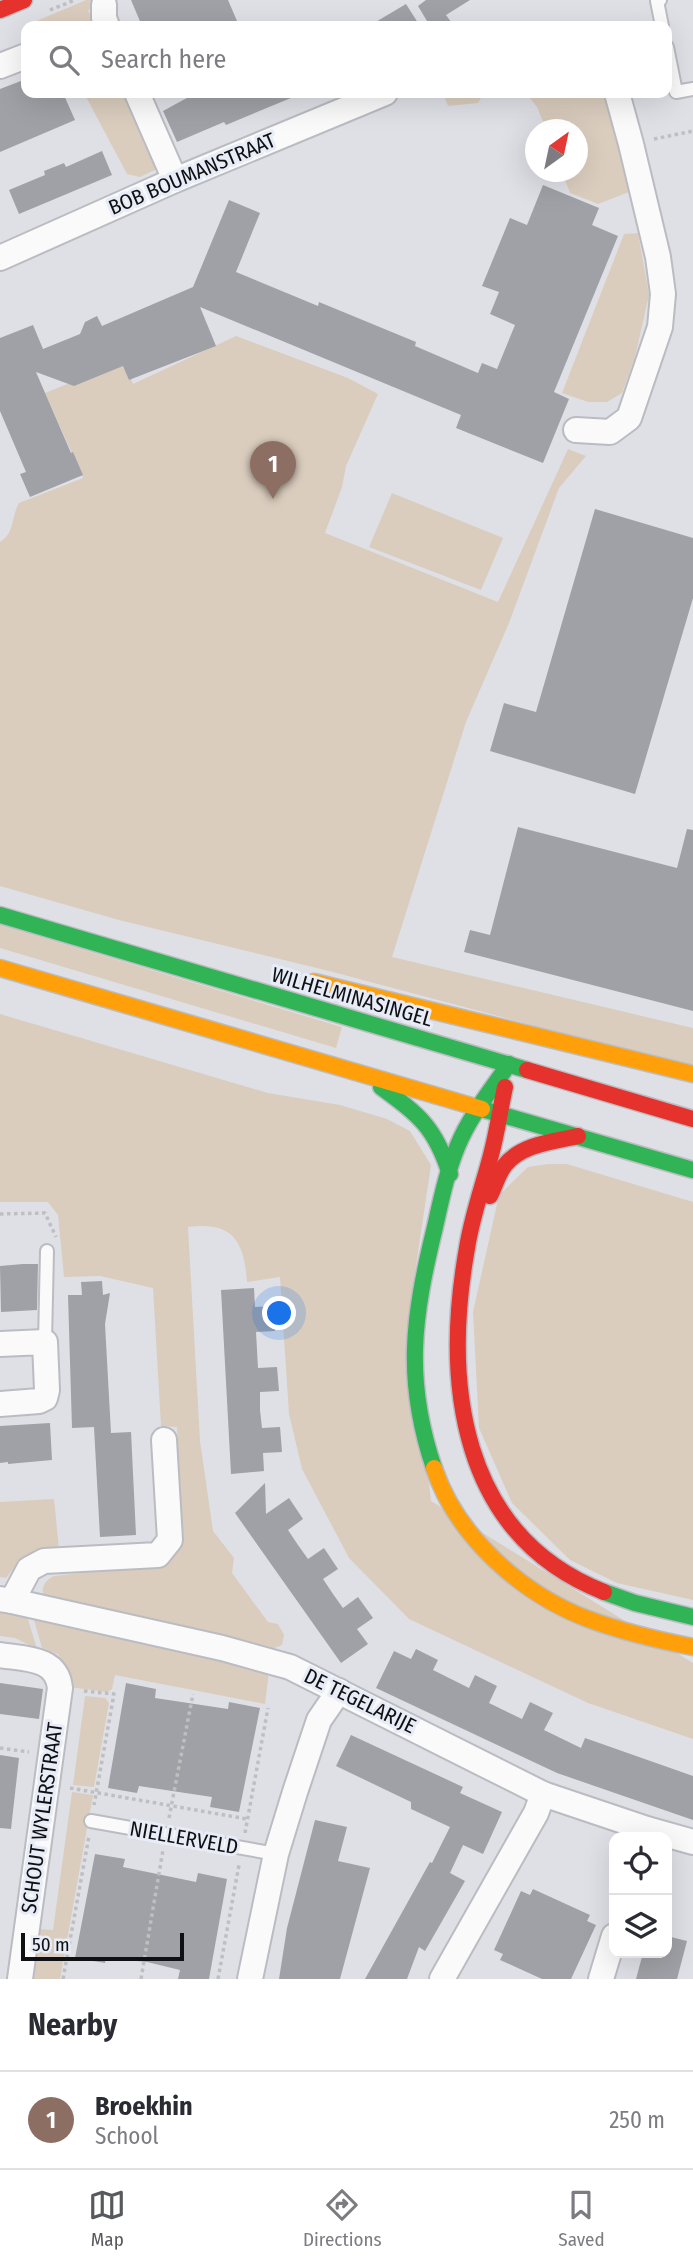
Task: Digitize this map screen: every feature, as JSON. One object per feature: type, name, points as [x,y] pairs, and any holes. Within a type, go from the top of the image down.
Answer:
[{"type":"main road","points":[[0,10],[24,0]]},
{"type":"main road","name":"WILHELMINASINGEL","points":[[0,915],[693,1119]]},
{"type":"main road","points":[[120,951],[241,969]]},
{"type":"main road","points":[[0,968],[693,1170]]},
{"type":"main road","points":[[294,977],[693,1074]]},
{"type":"main road","points":[[509,1064],[457,1146],[424,1271],[415,1327],[414,1353],[415,1392],[423,1437],[437,1478],[470,1533],[514,1578],[574,1615],[614,1630],[693,1647]]},
{"type":"main road","points":[[509,1064],[467,1249],[458,1340],[458,1390],[472,1455],[496,1504],[528,1545],[562,1571],[604,1593],[693,1617]]},
{"type":"main road","points":[[363,1073],[414,1111],[433,1129],[450,1174]]},
{"type":"main road","points":[[467,1249],[507,1163],[530,1147],[579,1136]]},
{"type":"street","points":[[0,66],[21,58]]},
{"type":"street","points":[[138,98],[175,180]]},
{"type":"street","name":"BOB BOUMANSTRAAT","points":[[0,258],[175,180],[373,98]]},
{"type":"street","points":[[576,430],[610,432],[629,418],[660,327],[663,294],[658,257],[618,98]]},
{"type":"street","points":[[0,1344],[45,1342],[46,1398],[0,1404]]},
{"type":"street","points":[[6,1600],[29,1569],[44,1562],[158,1555],[170,1541],[164,1440]]},
{"type":"street","name":"DE TEGELARIJE","points":[[6,1600],[222,1648],[290,1667],[542,1794],[643,1832]]},
{"type":"street","name":"SCHOUT WYLERSTRAAT","points":[[0,1655],[44,1661],[59,1678],[60,1688],[47,1786],[14,1971]]},
{"type":"street","points":[[250,1979],[276,1854],[319,1720],[339,1691]]},
{"type":"street","points":[[442,1979],[536,1813],[542,1794]]},
{"type":"street","name":"DE TEGELARIJE","points":[[672,1838],[693,1842]]},
{"type":"street","points":[[601,1979],[609,1953]]},
{"type":"lane","points":[[660,0],[657,1],[661,21]]},
{"type":"lane","points":[[672,72],[676,92],[693,89]]},
{"type":"lane","points":[[45,1342],[47,1251]]},
{"type":"lane","name":"NIELLERVELD","points":[[92,1821],[276,1854]]},
{"type":"path","points":[[631,145],[693,131]]},
{"type":"path","points":[[0,1214],[45,1213],[56,1237],[47,1251]]},
{"type":"path","points":[[0,1748],[51,1755]]},
{"type":"path","points":[[47,1786],[97,1791],[247,1819]]},
{"type":"shaded area","points":[[86,0],[97,0],[99,5],[88,10],[93,21],[36,21]]},
{"type":"shaded area","points":[[87,98],[125,98],[146,148],[148,147],[163,166],[140,177],[127,174]]},
{"type":"shaded area","points":[[445,98],[481,98],[478,103],[448,106]]},
{"type":"shaded area","points":[[530,98],[609,98],[629,192],[598,204],[570,193],[566,182],[588,182],[588,119],[542,119]]},
{"type":"shaded area","points":[[638,233],[649,295],[635,357],[622,393],[607,402],[588,402],[562,393],[624,234]]},
{"type":"shaded area","points":[[236,336],[348,378],[378,394],[346,466],[342,487],[325,533],[498,602],[568,449],[586,456],[559,488],[509,623],[466,722],[392,957],[693,1028],[693,1068],[329,971],[119,920],[0,886],[0,542],[8,534],[19,503],[83,478],[45,393],[124,361],[133,384]]},
{"type":"shaded area","points":[[392,493],[503,538],[481,590],[369,547]]},
{"type":"shaded area","points":[[0,925],[342,1027],[336,1048],[0,948]]},
{"type":"shaded area","points":[[0,1014],[268,1093],[340,1105],[387,1119],[410,1131],[431,1165],[410,1306],[431,1501],[693,1663],[693,1739],[588,1703],[409,1619],[349,1558],[302,1469],[289,1414],[280,1277],[247,1282],[239,1245],[226,1231],[216,1227],[188,1227],[200,1441],[213,1531],[234,1558],[232,1573],[268,1622],[278,1624],[284,1635],[282,1645],[272,1649],[43,1596],[44,1584],[54,1576],[164,1564],[182,1545],[177,1427],[161,1426],[153,1288],[100,1276],[64,1277],[58,1215],[48,1202],[0,1202]]},
{"type":"shaded area","points":[[567,1164],[693,1202],[693,1600],[617,1583],[570,1560],[512,1503],[479,1428],[473,1312],[499,1195],[528,1167]]},
{"type":"shaded area","points":[[54,1499],[59,1549],[28,1556],[6,1578],[0,1577],[0,1502]]},
{"type":"shaded area","points":[[0,1610],[27,1616],[37,1649],[15,1638],[0,1636]]},
{"type":"shaded area","points":[[32,1613],[269,1671],[265,1704],[115,1675],[112,1689],[107,1692],[69,1687],[70,1675],[58,1654],[42,1648]]},
{"type":"shaded area","points":[[85,1696],[105,1698],[109,1703],[94,1787],[73,1785]]},
{"type":"shaded area","points":[[72,1792],[93,1795],[60,1979],[31,1979],[38,1929],[53,1930]]},
{"type":"building","points":[[131,0],[228,0],[237,21],[140,21]]},
{"type":"building","points":[[426,0],[470,0],[446,15],[450,21],[427,21],[418,6]]},
{"type":"building","points":[[406,4],[417,21],[377,21]]},
{"type":"building","points":[[21,81],[21,98],[65,98],[75,120],[0,152],[0,89]]},
{"type":"building","points":[[187,98],[291,98],[177,142],[163,111]]},
{"type":"building","points":[[102,151],[112,175],[19,214],[9,190],[45,175],[44,171],[64,163],[66,167]]},
{"type":"building","points":[[543,185],[599,208],[592,225],[618,236],[554,392],[569,399],[543,463],[456,428],[461,415],[200,307],[216,346],[129,380],[123,366],[74,386],[36,372],[83,475],[30,497],[20,474],[26,472],[0,411],[0,338],[33,325],[43,349],[80,334],[85,322],[97,316],[102,326],[193,287],[229,200],[260,213],[236,272],[318,306],[319,302],[416,342],[415,346],[478,373],[482,363],[497,369],[515,325],[490,314],[499,292],[482,286],[510,218],[527,225]]},
{"type":"building","points":[[595,509],[693,538],[693,598],[635,794],[490,751],[504,703],[536,712]]},
{"type":"building","points":[[518,827],[677,868],[687,829],[693,830],[693,1011],[464,952],[470,930],[490,935]]},
{"type":"building","points":[[38,1264],[37,1310],[1,1312],[0,1266]]},
{"type":"building","points":[[102,1281],[103,1295],[110,1293],[105,1324],[111,1433],[131,1432],[136,1535],[100,1537],[94,1427],[72,1428],[68,1295],[82,1295],[81,1282]]},
{"type":"building","points":[[254,1288],[255,1307],[274,1306],[275,1331],[256,1332],[258,1368],[277,1367],[279,1391],[260,1392],[260,1410],[262,1428],[280,1427],[282,1452],[263,1453],[264,1471],[231,1474],[221,1290]]},
{"type":"building","points":[[50,1423],[52,1460],[0,1463],[0,1426]]},
{"type":"building","points":[[265,1483],[266,1514],[289,1498],[303,1519],[288,1530],[298,1545],[308,1559],[324,1548],[338,1569],[323,1579],[333,1594],[343,1608],[358,1597],[373,1618],[357,1629],[368,1644],[341,1663],[235,1513]]},
{"type":"building","points":[[416,1649],[438,1660],[433,1670],[469,1688],[475,1675],[497,1686],[489,1703],[522,1719],[530,1702],[553,1713],[544,1730],[581,1748],[585,1738],[693,1776],[693,1820],[557,1773],[376,1688],[394,1651],[411,1659]]},
{"type":"building","points":[[0,1683],[43,1689],[39,1719],[0,1714]]},
{"type":"building","points":[[126,1683],[156,1689],[155,1698],[228,1709],[229,1702],[260,1708],[239,1812],[210,1807],[212,1797],[139,1786],[137,1793],[108,1788]]},
{"type":"building","points":[[351,1735],[463,1787],[460,1793],[502,1812],[483,1854],[463,1845],[450,1873],[465,1881],[425,1951],[419,1947],[407,1979],[365,1979],[450,1827],[411,1809],[411,1802],[336,1766]]},
{"type":"building","points":[[0,1755],[19,1758],[11,1829],[0,1828]]},
{"type":"building","points":[[315,1820],[347,1827],[338,1861],[370,1868],[340,1979],[279,1979],[287,1928]]},
{"type":"building","points":[[95,1854],[125,1859],[123,1867],[196,1882],[198,1873],[227,1879],[209,1979],[178,1979],[180,1970],[147,1962],[106,1958],[105,1963],[75,1958]]},
{"type":"building","points":[[533,1889],[590,1915],[587,1921],[596,1925],[571,1979],[542,1979],[500,1960],[503,1954],[494,1950],[521,1891],[530,1895]]},
{"type":"building","points":[[672,1937],[687,1941],[677,1979],[636,1979],[642,1958],[672,1958]]},
{"type":"traffic: fast","points":[[0,915],[527,1070]]},
{"type":"traffic: fast","points":[[434,1468],[418,1405],[415,1376],[421,1290],[454,1155],[475,1113],[509,1064]]},
{"type":"traffic: fast","points":[[381,1087],[416,1114],[432,1133],[450,1174]]},
{"type":"traffic: fast","points":[[482,1109],[693,1170]]},
{"type":"traffic: fast","points":[[604,1592],[635,1603],[693,1617]]},
{"type":"traffic: slow","points":[[0,968],[482,1109]]},
{"type":"traffic: slow","points":[[314,982],[693,1074]]},
{"type":"traffic: slow","points":[[434,1468],[458,1517],[475,1540],[495,1560],[539,1595],[601,1624],[693,1647]]},
{"type":"traffic: jam","points":[[0,10],[24,0]]},
{"type":"traffic: jam","points":[[527,1070],[693,1119]]},
{"type":"traffic: jam","points":[[505,1087],[493,1147],[467,1248],[460,1299],[458,1350],[462,1401],[472,1449],[491,1493],[518,1533],[555,1566],[604,1592]]},
{"type":"traffic: jam","points":[[490,1196],[503,1169],[520,1152],[578,1136]]},
{"type":"place","name":"Broekhin","points":[[273,499]]}]
